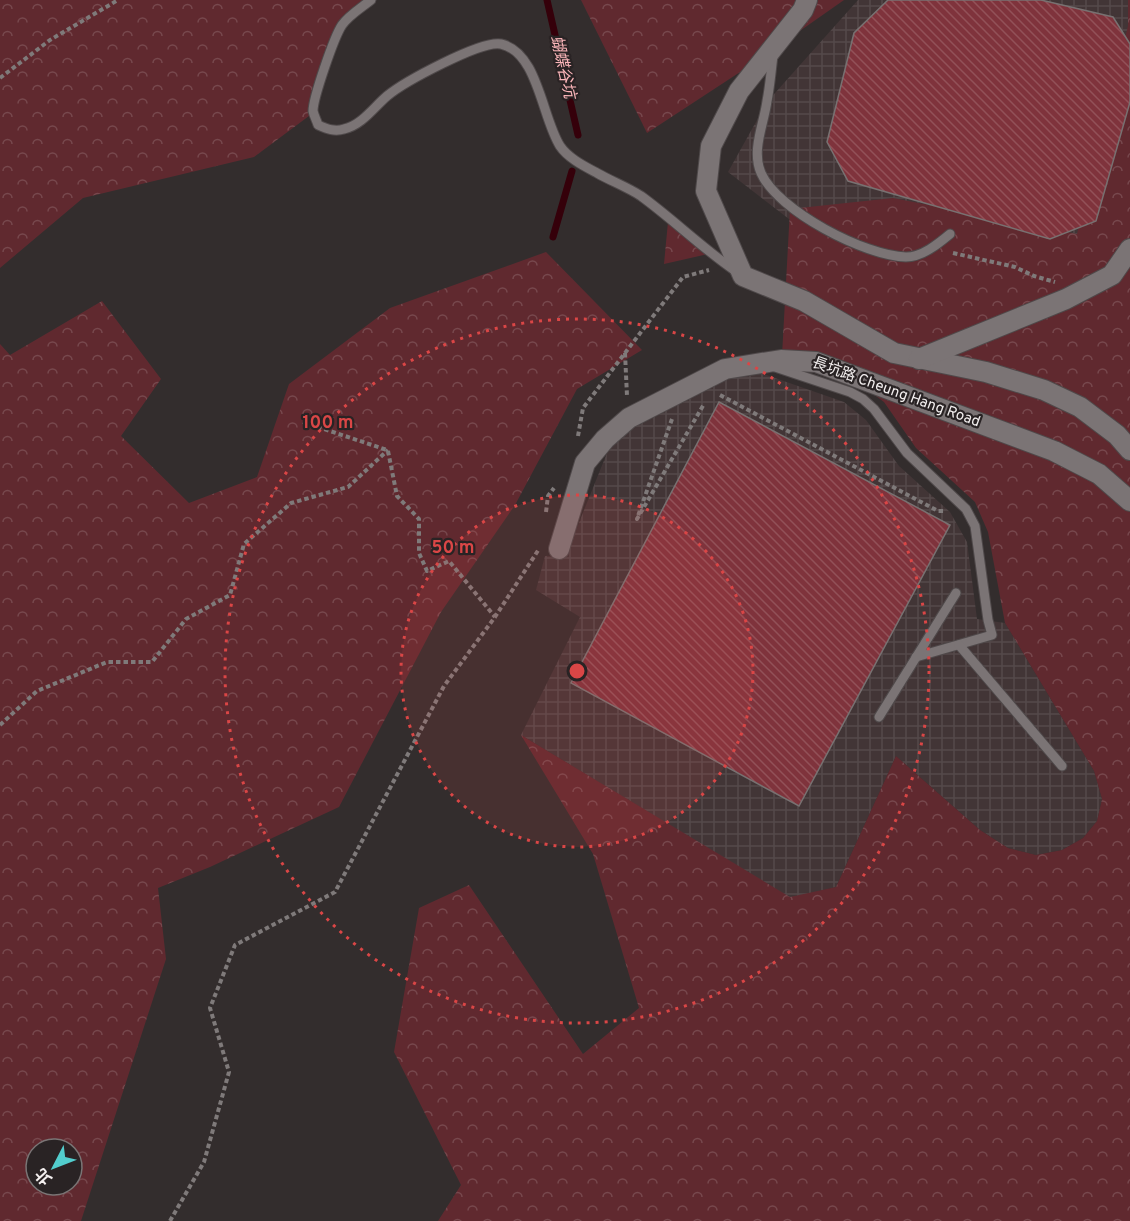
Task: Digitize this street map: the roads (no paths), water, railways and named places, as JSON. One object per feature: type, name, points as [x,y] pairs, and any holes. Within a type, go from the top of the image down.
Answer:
[{"type":"street","points":[[807,0],[803,10],[739,91],[711,146],[706,191],[735,270],[804,301],[894,353],[986,372],[1044,390],[1080,407],[1117,435],[1130,450]]},
{"type":"street","points":[[919,359],[1066,299],[1112,274],[1130,249]]},
{"type":"street","name":"長坑路 Cheung Hang Road","points":[[550,548],[585,463],[605,439],[628,418],[725,369],[781,360],[816,362],[1054,451],[1099,474],[1130,501]]},
{"type":"lane","points":[[370,0],[341,26],[315,100],[313,113],[318,125],[331,130],[345,129],[360,121],[387,96],[408,81],[483,45],[499,44],[514,48],[526,63],[535,82],[552,132],[561,149],[578,162],[639,195],[735,270]]},
{"type":"lane","points":[[774,47],[767,102],[757,149],[760,171],[775,194],[800,214],[845,239],[880,253],[908,257],[932,249],[950,234]]},
{"type":"lane","points":[[761,362],[850,392],[863,399],[874,409],[907,453],[966,509],[975,526],[992,636],[916,657]]},
{"type":"lane","points":[[879,717],[956,593]]},
{"type":"lane","points":[[959,645],[1062,766]]},
{"type":"waterway","name":"蝴蝶谷坑","points":[[547,0],[578,135]]},
{"type":"waterway","name":"蝴蝶谷坑","points":[[553,237],[572,171]]}]
